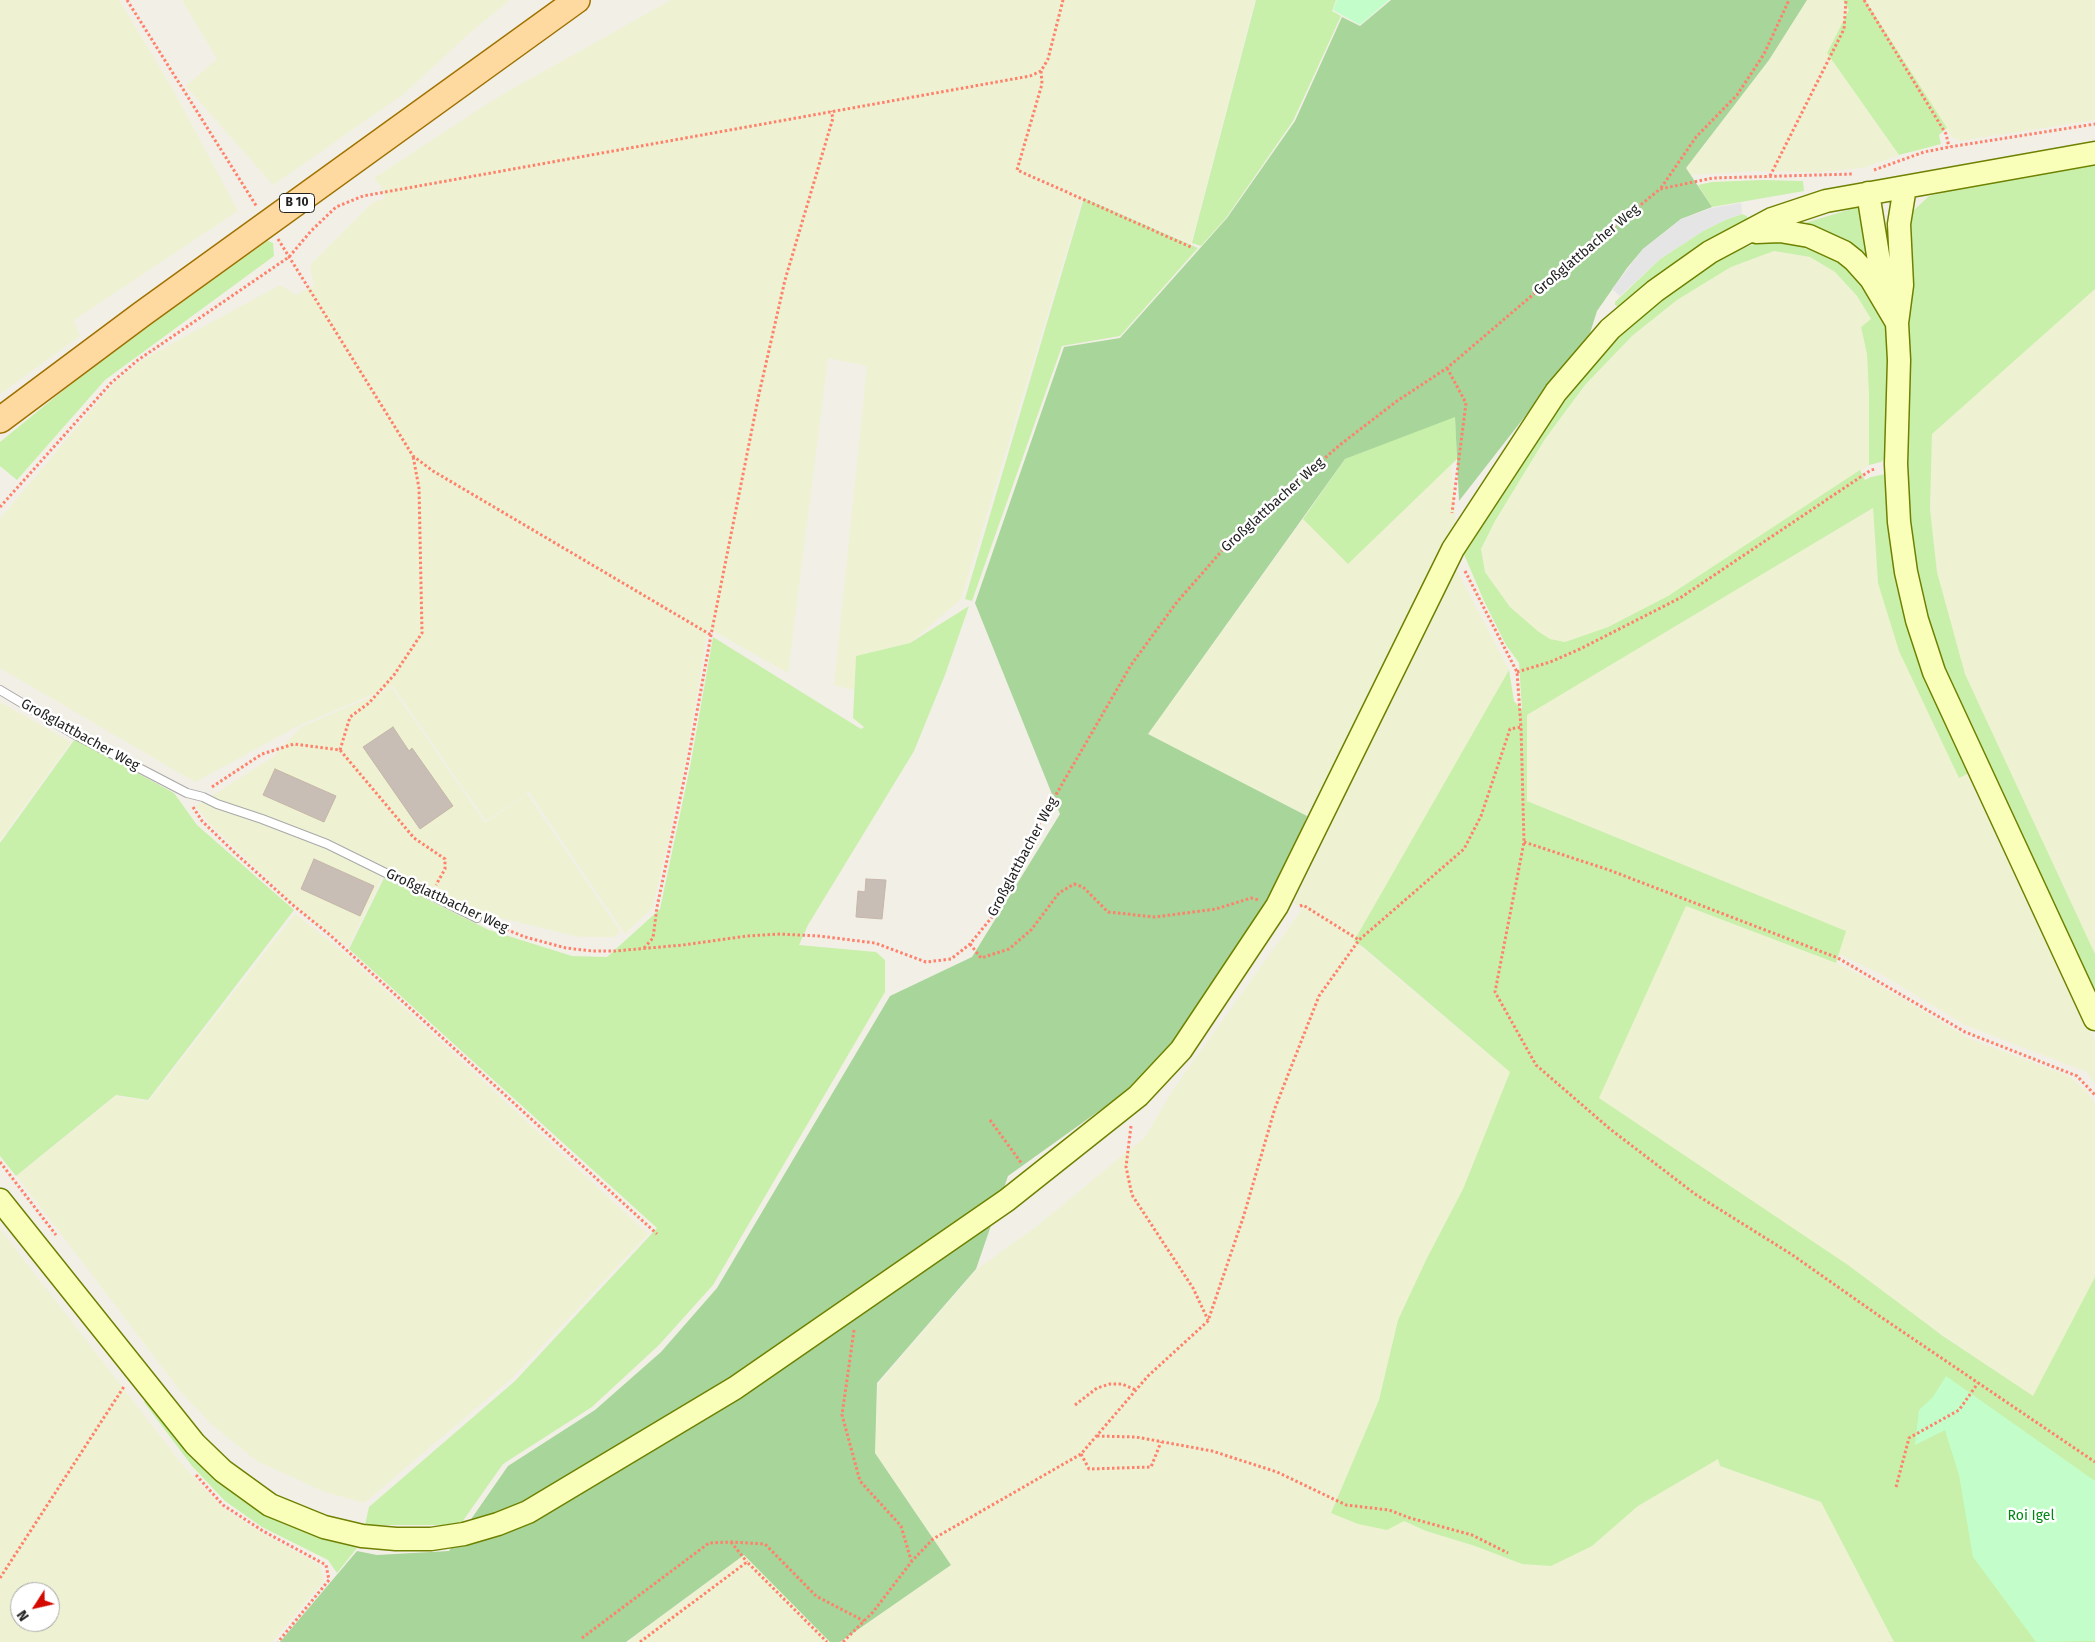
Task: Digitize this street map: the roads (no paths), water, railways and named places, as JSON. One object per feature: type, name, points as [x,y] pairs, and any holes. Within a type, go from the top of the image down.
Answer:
[{"type":"main road","name":"B 10","points":[[0,420],[577,0]]},
{"type":"main road","points":[[0,1200],[208,1458],[238,1483],[270,1505],[315,1524],[362,1536],[410,1540],[451,1536],[491,1526],[528,1512],[735,1388],[1008,1200],[1138,1096],[1181,1050],[1277,906],[1453,549],[1556,392],[1610,328],[1710,252],[1772,219],[1826,201],[1867,183],[1905,187],[2095,153]]},
{"type":"main road","points":[[1867,183],[1879,261],[1897,323]]},
{"type":"main road","points":[[1905,187],[1899,224],[1902,285],[1897,323],[1899,360],[1896,464],[1899,522],[1906,572],[1917,620],[1934,672],[2095,1019]]},
{"type":"main road","points":[[1739,236],[1767,231],[1792,232],[1809,236],[1833,246],[1854,260],[1871,279],[1897,323]]},
{"type":"lane","name":"Großglattbacher Weg","points":[[0,690],[72,733],[187,793],[203,797],[217,804],[327,844],[477,918]]},
{"type":"park label","name":"Roi Igel","points":[[2031,1516]]}]
